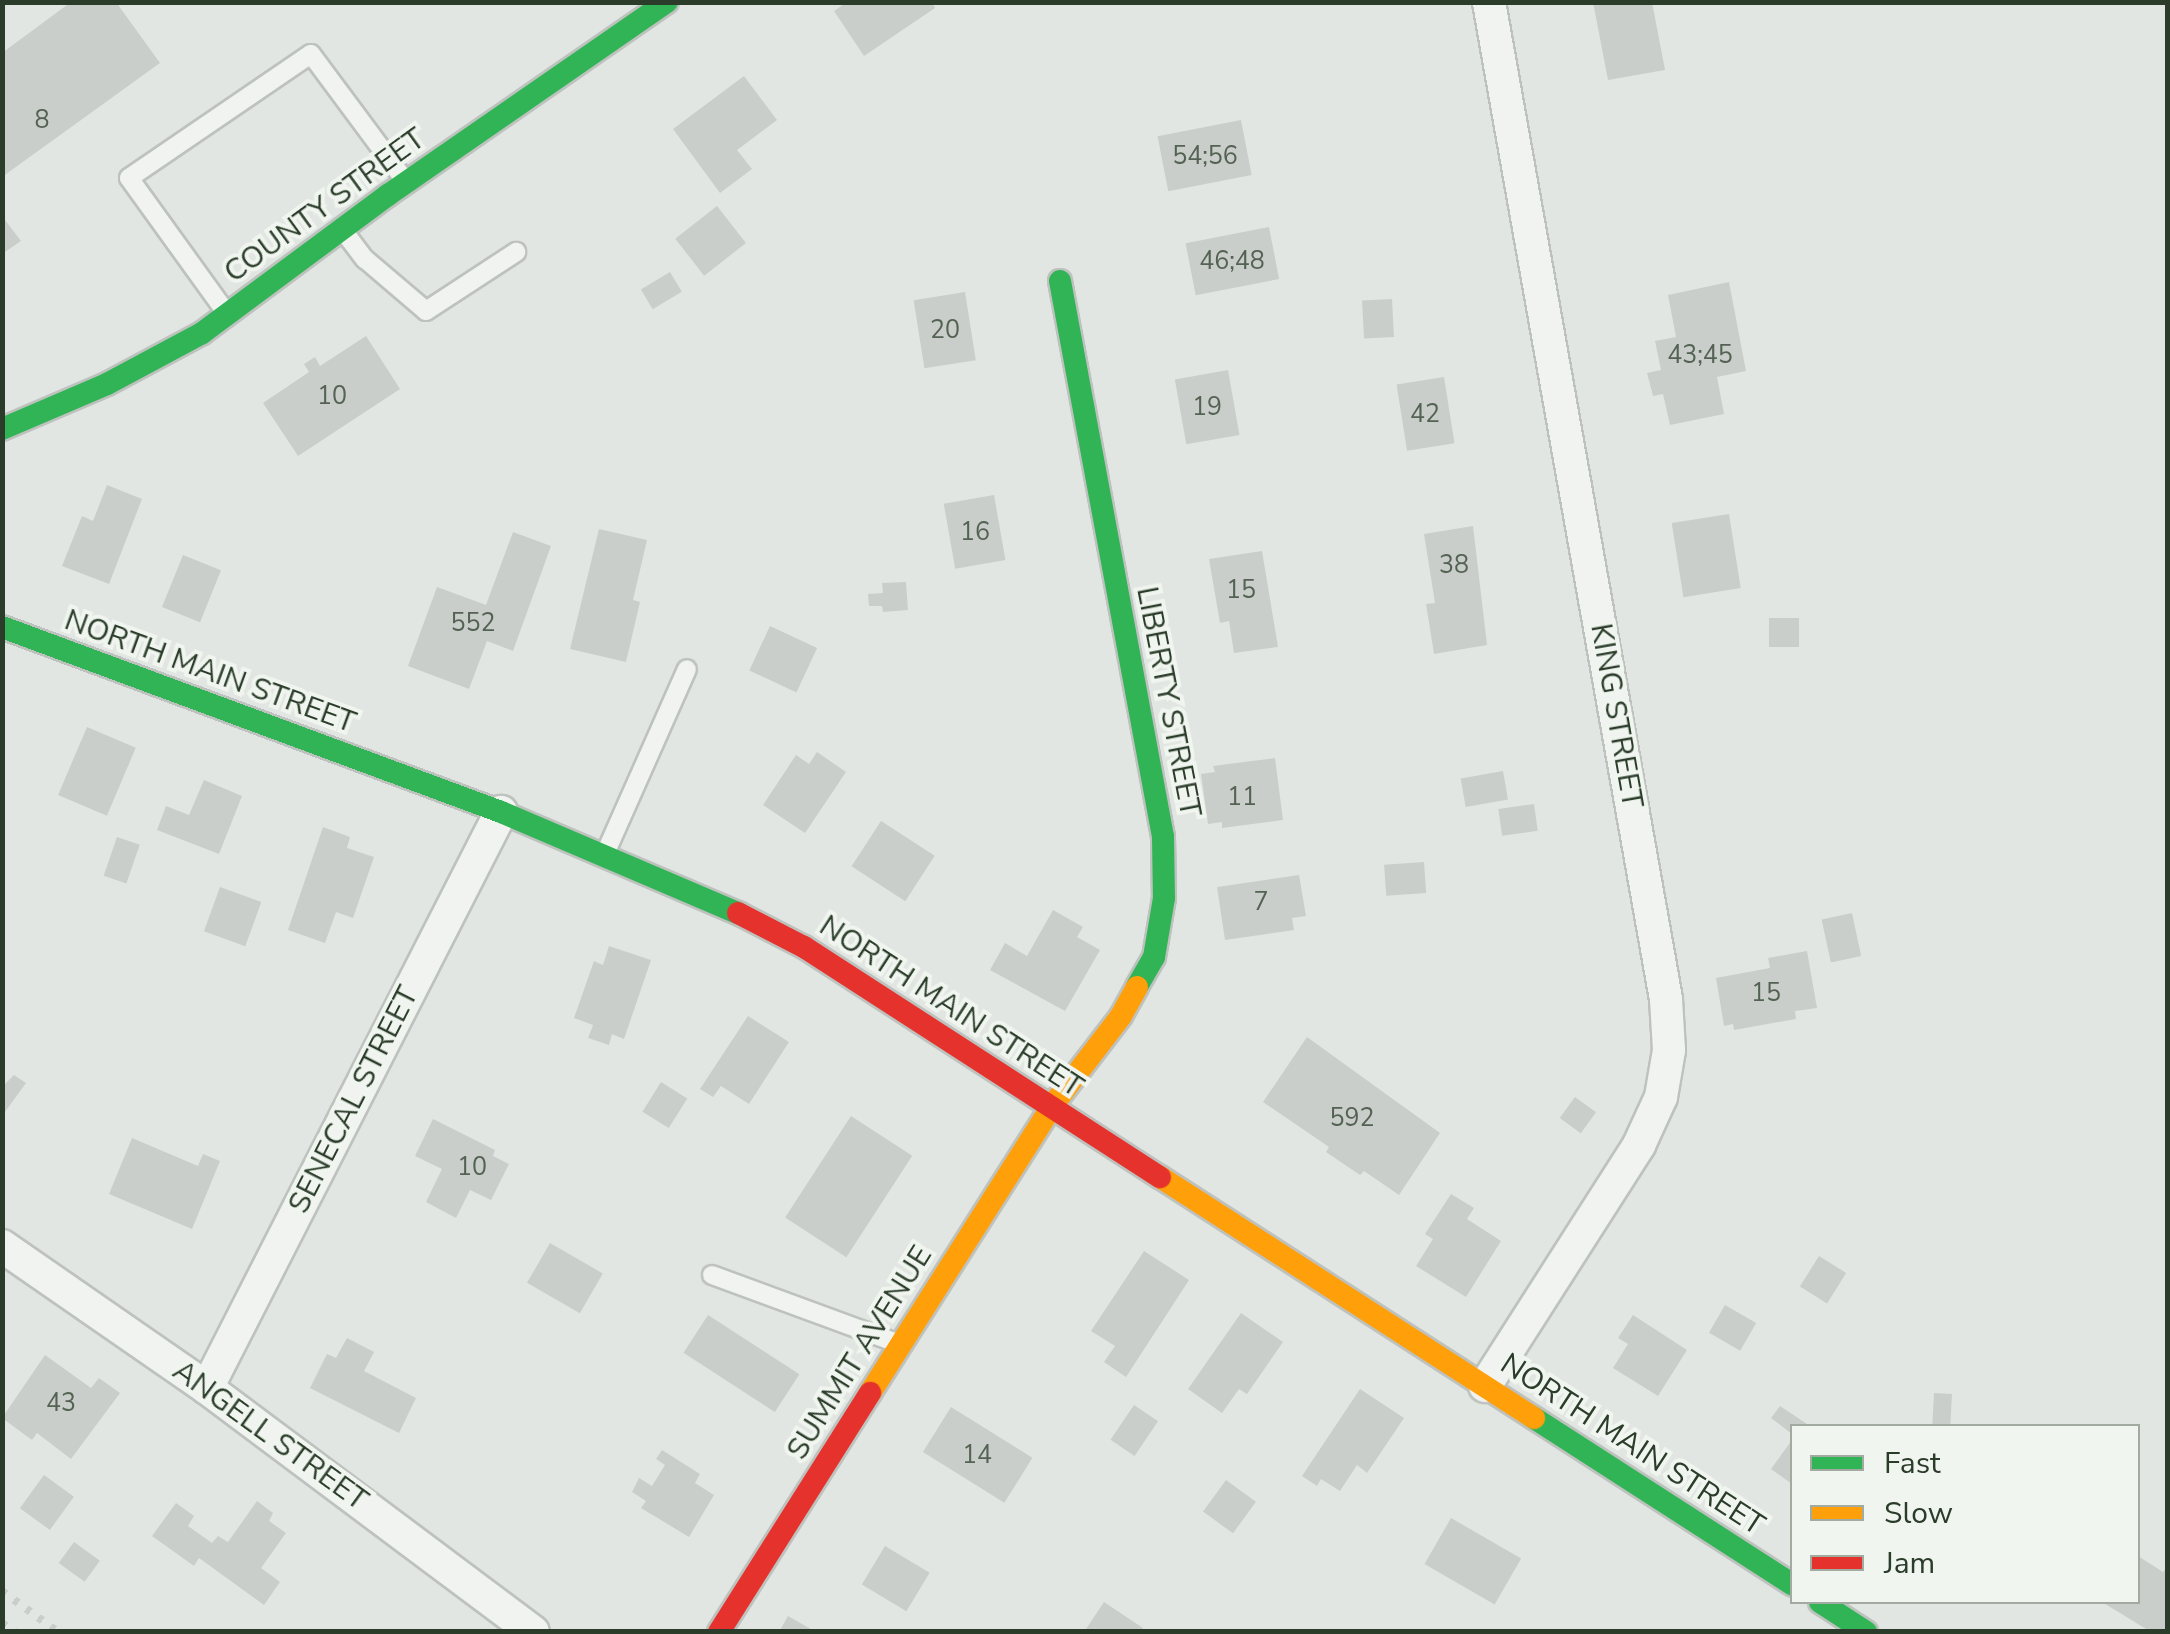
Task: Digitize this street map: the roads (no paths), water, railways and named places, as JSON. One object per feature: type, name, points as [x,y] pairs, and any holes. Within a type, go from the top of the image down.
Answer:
[{"type":"street","name":"COUNTY STREET","points":[[2,429],[107,384],[227,314],[406,183],[666,2]]},
{"type":"street","name":"KING STREET","points":[[1486,1386],[1639,1145],[1661,1097],[1669,1050],[1666,999],[1489,2]]},
{"type":"street","name":"LIBERTY STREET","points":[[1052,1106],[1120,1016],[1154,957],[1164,898],[1163,837],[1060,281]]},
{"type":"street","name":"NORTH MAIN STREET","points":[[2,628],[501,812],[738,912],[804,947],[1790,1583]]},
{"type":"street","name":"SENECAL STREET","points":[[208,1388],[501,812]]},
{"type":"street","name":"SUMMIT AVENUE","points":[[719,1632],[1052,1106]]},
{"type":"street","name":"ANGELL STREET","points":[[2,1246],[208,1388],[533,1632]]},
{"type":"street","points":[[1823,1604],[1866,1632]]},
{"type":"lane","points":[[227,314],[129,178],[312,54],[406,183]]},
{"type":"lane","points":[[342,229],[365,258],[426,310],[516,252]]},
{"type":"lane","points":[[604,855],[687,669]]},
{"type":"lane","points":[[712,1275],[901,1344]]},
{"type":"railway","points":[[2,1591],[58,1632]]},
{"type":"railway","points":[[2,1623],[15,1632]]}]
